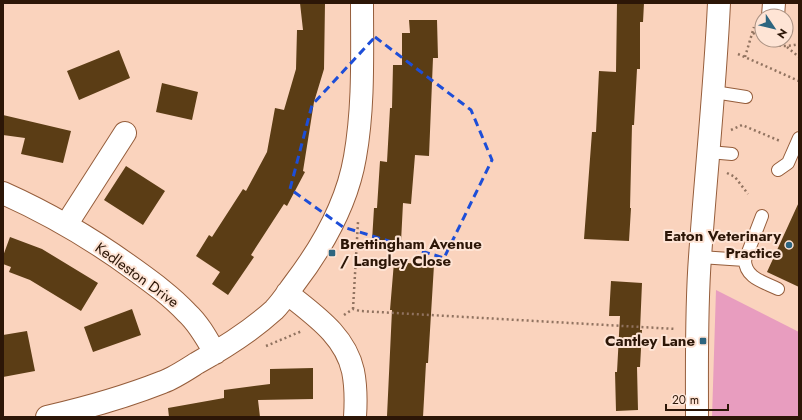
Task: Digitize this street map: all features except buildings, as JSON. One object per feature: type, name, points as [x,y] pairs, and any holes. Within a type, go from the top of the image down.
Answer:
[{"type":"street","points":[[47,417],[121,397],[164,382],[215,353],[260,322],[275,309],[311,262],[329,233],[350,178],[355,158],[361,114],[363,81],[362,3]]},
{"type":"street","points":[[697,417],[697,329],[700,257],[714,92],[719,3]]},
{"type":"street","points":[[66,225],[126,133]]},
{"type":"street","name":"Kedleston Drive","points":[[3,193],[30,205],[66,225],[120,259],[169,294],[204,334],[215,353]]},
{"type":"street","points":[[287,293],[324,323],[339,340],[347,354],[353,372],[356,417]]},
{"type":"lane","points":[[714,92],[746,98]]},
{"type":"lane","points":[[778,170],[788,163],[799,138]]},
{"type":"lane","points":[[708,161],[732,154]]},
{"type":"lane","points":[[762,216],[745,260],[745,266],[750,275],[778,289]]},
{"type":"lane","points":[[700,257],[745,260]]},
{"type":"path","points":[[745,57],[753,33]]},
{"type":"path","points":[[717,46],[799,81]]},
{"type":"path","points":[[787,48],[799,57]]},
{"type":"path","points":[[732,130],[742,125],[783,142]]},
{"type":"path","points":[[708,161],[735,178],[748,194]]},
{"type":"path","points":[[358,216],[353,309],[360,311],[493,319],[697,329]]},
{"type":"highlighted area","points":[[375,37],[471,110],[492,160],[444,258],[343,227],[290,189],[312,105]]},
{"type":"shaded area","points":[[716,290],[799,332],[799,417],[712,417]]},
{"type":"place","name":"Eaton Veterinary Practice","points":[[789,245]]},
{"type":"place","name":"Brettingham Avenue / Langley Close","points":[[332,253]]},
{"type":"place","name":"Cantley Lane","points":[[703,341]]}]
